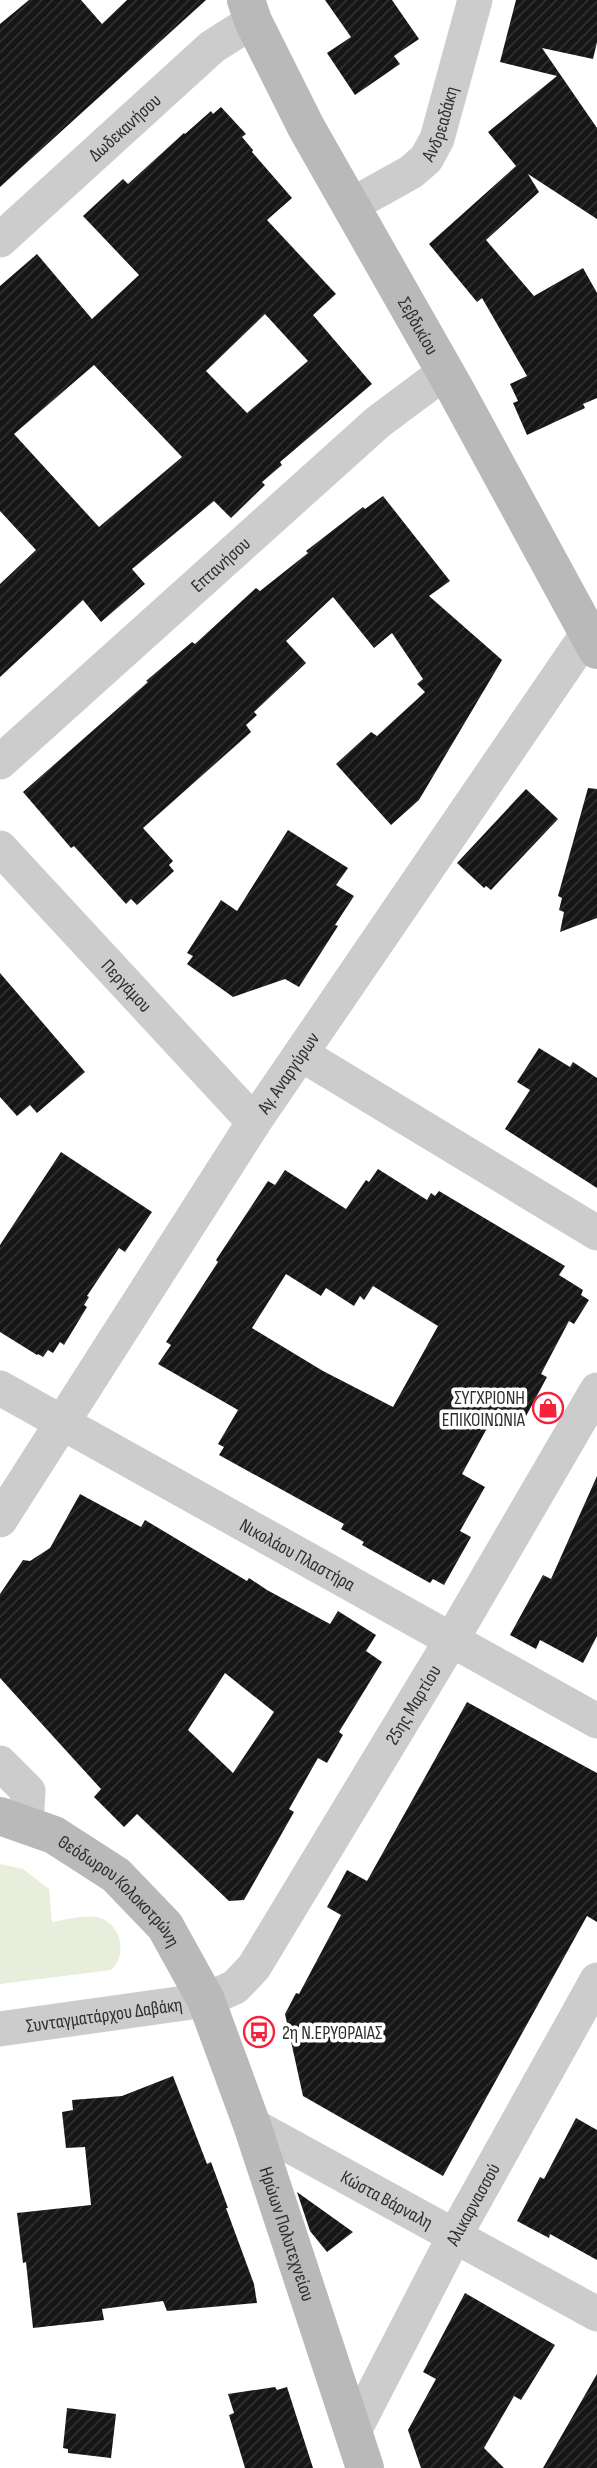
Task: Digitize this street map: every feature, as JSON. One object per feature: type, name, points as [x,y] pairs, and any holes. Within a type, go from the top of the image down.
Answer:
[{"type":"street","name":"Ανδρεαδάκη","points":[[350,206],[411,172],[426,159],[438,139],[475,0]]},
{"type":"street","name":"Σεβδικίου","points":[[250,10],[306,127],[445,372],[592,641]]},
{"type":"street","name":"Δωδεκανήσου","points":[[0,240],[250,10]]},
{"type":"street","name":"Επτανήσου","points":[[0,762],[368,431],[445,372]]},
{"type":"street","name":"Αγ. Αναργύρων","points":[[0,1520],[254,1122],[592,641]]},
{"type":"street","name":"Περγάμου","points":[[0,848],[254,1122]]},
{"type":"street","points":[[300,1054],[597,1233]]},
{"type":"street","name":"Νικολάου Πλαστήρα","points":[[0,1388],[597,1721]]},
{"type":"street","name":"25ης Μαρτίου","points":[[206,2000],[235,1987],[254,1967],[452,1639],[597,1390]]},
{"type":"street","points":[[0,1763],[28,1791],[13,1820]]},
{"type":"street","name":"Θεόδωρου Κολοκοτρώνη","points":[[13,1820],[54,1835],[116,1875],[165,1926],[206,2000]]},
{"type":"street","name":"Αλικαρνασσού","points":[[354,2431],[455,2235],[597,1980]]},
{"type":"street","name":"Συνταγματάρχου Δαβάκη","points":[[0,2029],[206,2000]]},
{"type":"street","name":"Ηρώων Πολυτεχνείου","points":[[206,2000],[252,2125],[365,2468]]},
{"type":"street","name":"Κώστα Βάρναλη","points":[[252,2125],[597,2315]]},
{"type":"green space","points":[[0,1864],[23,1869],[49,1889],[52,1922],[96,1917],[112,1925],[117,1932],[121,1948],[111,1970],[0,1984]]},
{"type":"building","points":[[29,0],[81,0],[102,24],[127,0],[206,0],[0,187],[0,24]]},
{"type":"building","points":[[325,0],[392,0],[419,39],[394,56],[400,64],[355,95],[327,53],[351,37]]},
{"type":"building","points":[[516,0],[597,0],[597,42],[593,59],[542,48],[597,128],[597,219],[528,174],[539,192],[486,240],[534,296],[583,268],[597,293],[597,398],[583,404],[585,408],[527,435],[513,403],[518,401],[510,384],[527,376],[482,298],[477,302],[429,244],[516,166],[488,132],[557,76],[500,62]]},
{"type":"building","points":[[221,107],[246,134],[242,137],[252,152],[292,198],[267,220],[336,294],[313,315],[372,384],[280,462],[282,465],[262,482],[265,485],[231,518],[214,501],[132,569],[145,584],[101,622],[83,600],[0,677],[0,584],[36,550],[0,511],[0,286],[37,254],[92,319],[139,275],[83,216],[123,179],[128,184],[184,133],[211,111],[213,114]],"holes":[[[265,314],[308,361],[247,413],[206,371]],[[94,365],[182,457],[99,527],[14,434]]]},
{"type":"building","points":[[383,496],[450,581],[429,596],[502,660],[419,800],[391,825],[336,764],[371,732],[377,736],[425,692],[417,684],[423,679],[392,633],[374,648],[333,597],[286,641],[306,663],[254,712],[257,715],[246,725],[251,732],[143,828],[173,861],[169,865],[174,871],[137,905],[131,899],[126,904],[74,846],[71,848],[23,792],[148,682],[146,681],[192,642],[195,644],[256,588],[260,591],[308,553],[306,551],[363,507],[365,509]]},
{"type":"building","points":[[588,788],[597,789],[597,918],[560,932],[564,912],[559,910],[562,898],[558,896]]},
{"type":"building","points":[[526,789],[558,819],[491,890],[486,886],[484,888],[457,863]]},
{"type":"building","points":[[288,830],[348,868],[336,885],[354,896],[299,987],[285,979],[233,997],[187,964],[193,956],[187,953],[221,900],[237,911]]},
{"type":"building","points":[[0,973],[85,1072],[37,1113],[30,1105],[17,1116],[0,1097]]},
{"type":"building","points":[[539,1048],[570,1067],[573,1062],[597,1078],[597,1188],[505,1129],[530,1090],[517,1082]]},
{"type":"building","points":[[61,1152],[152,1212],[125,1252],[119,1248],[87,1296],[89,1297],[84,1305],[87,1307],[64,1345],[60,1342],[53,1353],[48,1350],[43,1357],[0,1332],[0,1245]]},
{"type":"building","points":[[378,1169],[427,1200],[431,1193],[435,1196],[439,1191],[565,1266],[559,1275],[583,1290],[581,1295],[589,1300],[574,1324],[569,1321],[541,1374],[547,1377],[525,1418],[518,1414],[516,1418],[498,1408],[462,1474],[485,1487],[460,1531],[471,1537],[444,1585],[433,1579],[430,1583],[362,1545],[364,1542],[341,1529],[344,1524],[219,1455],[224,1447],[218,1444],[238,1410],[158,1364],[171,1345],[166,1342],[268,1181],[275,1185],[285,1170],[346,1209],[366,1180],[369,1182]],"holes":[[[286,1274],[321,1296],[326,1288],[354,1306],[360,1296],[364,1300],[373,1286],[438,1326],[393,1407],[323,1371],[252,1328]]]},
{"type":"building","points":[[597,1476],[597,1636],[583,1663],[540,1640],[536,1649],[510,1635],[543,1575],[551,1579]]},
{"type":"building","points":[[80,1494],[141,1527],[145,1520],[247,1581],[249,1578],[330,1624],[338,1611],[376,1635],[366,1651],[382,1662],[339,1732],[343,1735],[327,1763],[318,1758],[289,1809],[294,1812],[244,1900],[229,1901],[137,1814],[124,1827],[94,1797],[101,1789],[0,1678],[0,1594],[23,1560],[30,1561],[50,1548]],"holes":[[[225,1673],[274,1712],[233,1773],[188,1730]]]},
{"type":"building","points":[[467,1702],[597,1773],[597,1922],[587,1916],[443,2176],[303,2096],[285,2014],[296,1993],[299,1994],[341,1915],[327,1907],[347,1870],[367,1881]]},
{"type":"building","points":[[173,2076],[207,2164],[211,2162],[254,2284],[257,2303],[167,2311],[163,2301],[102,2309],[104,2320],[33,2328],[26,2262],[23,2263],[17,2213],[91,2205],[85,2147],[66,2148],[62,2112],[73,2110],[72,2100],[122,2096]]},
{"type":"building","points":[[576,2118],[597,2130],[597,2260],[550,2234],[549,2238],[517,2221],[540,2177],[544,2179]]},
{"type":"building","points":[[297,2192],[353,2232],[327,2252],[310,2231]]},
{"type":"building","points":[[465,2293],[555,2345],[521,2400],[514,2396],[484,2448],[504,2468],[421,2468],[408,2430],[436,2379],[423,2372]]},
{"type":"building","points":[[597,2374],[597,2468],[543,2468]]},
{"type":"building","points":[[275,2387],[277,2390],[287,2387],[313,2468],[245,2468],[229,2415],[234,2413],[228,2394]]},
{"type":"building","points":[[67,2408],[116,2414],[111,2458],[68,2453],[68,2449],[63,2448]]},
{"type":"place","name":"ΣΥΓΧΡΙΟΝΗ ΕΠΙΚΟΙΝΩΝΙΑ","points":[[548,1408]]},
{"type":"place","name":"2η Ν.ΕΡΥΘΡΑΙΑΣ","points":[[259,2032]]}]
